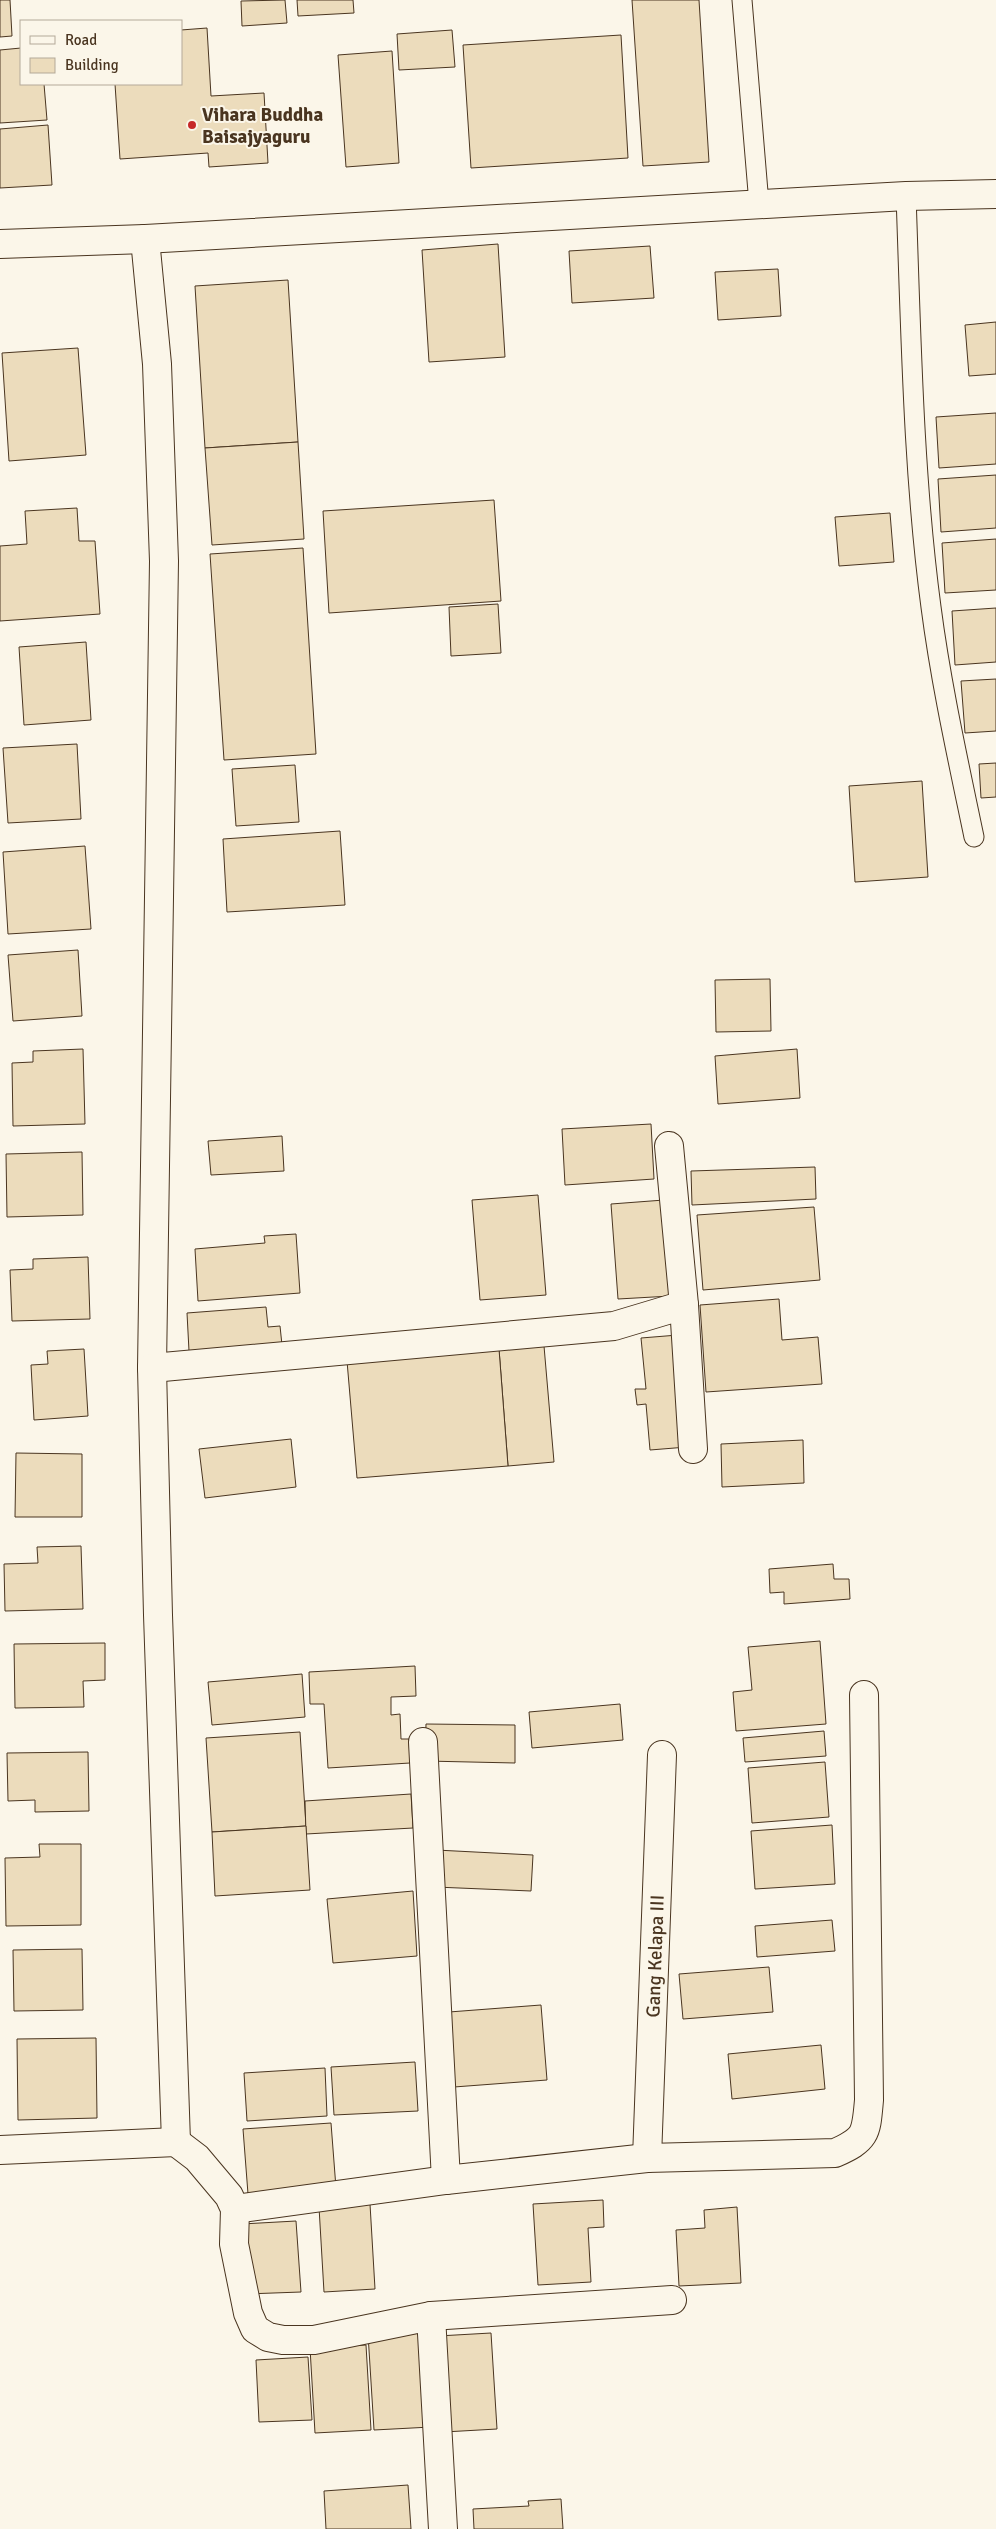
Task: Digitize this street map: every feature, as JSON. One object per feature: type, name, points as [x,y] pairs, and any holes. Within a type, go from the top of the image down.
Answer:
[{"type":"street","points":[[0,244],[145,239],[906,196],[996,194]]},
{"type":"street","points":[[145,239],[157,364],[164,560],[152,1368],[158,1615],[176,2142]]},
{"type":"street","points":[[669,1146],[684,1305],[693,1449]]},
{"type":"street","points":[[152,1368],[614,1326],[684,1305]]},
{"type":"street","points":[[235,2209],[446,2180],[647,2158],[835,2153],[855,2144],[867,2130],[869,2100],[864,1695]]},
{"type":"street","points":[[423,1742],[446,2180]]},
{"type":"street","name":"Gang Kelapa III","points":[[647,2158],[662,1755]]},
{"type":"street","points":[[0,2150],[176,2142],[197,2158],[229,2196],[235,2209],[234,2244],[248,2313],[255,2329],[268,2337],[283,2340],[314,2340],[431,2316],[672,2300]]},
{"type":"street","points":[[431,2316],[443,2529]]},
{"type":"lane","points":[[742,0],[759,204]]},
{"type":"lane","points":[[906,196],[917,449],[931,606],[947,712],[974,837]]},
{"type":"building","points":[[0,0],[10,0],[12,36],[0,37]]},
{"type":"building","points":[[285,0],[287,23],[242,26],[241,1]]},
{"type":"building","points":[[297,0],[353,0],[354,13],[298,16]]},
{"type":"building","points":[[632,0],[699,0],[709,162],[643,166]]},
{"type":"building","name":"Vihara Buddha Baisajyaguru","points":[[207,28],[211,96],[264,93],[268,163],[209,167],[208,153],[120,159],[115,85],[182,85],[182,30]]},
{"type":"building","points":[[452,30],[455,67],[399,70],[397,34]]},
{"type":"building","points":[[621,35],[628,158],[471,168],[463,45]]},
{"type":"building","points":[[20,48],[20,85],[44,85],[47,120],[0,123],[0,50]]},
{"type":"building","points":[[392,51],[399,163],[346,167],[338,55]]},
{"type":"building","points":[[48,125],[52,185],[0,188],[0,129]]},
{"type":"building","points":[[498,244],[505,357],[429,362],[422,250]]},
{"type":"building","points":[[650,246],[654,298],[572,303],[569,251]]},
{"type":"building","points":[[778,269],[781,316],[718,320],[715,272]]},
{"type":"building","points":[[288,280],[298,442],[205,448],[195,286]]},
{"type":"building","points":[[996,322],[996,374],[969,376],[965,325]]},
{"type":"building","points":[[78,348],[86,455],[9,461],[2,353]]},
{"type":"building","points":[[996,413],[996,464],[939,468],[936,417]]},
{"type":"building","points":[[298,442],[304,539],[212,545],[205,448]]},
{"type":"building","points":[[996,475],[996,528],[941,532],[938,479]]},
{"type":"building","points":[[494,500],[501,601],[329,613],[323,511]]},
{"type":"building","points":[[77,508],[79,541],[95,541],[100,614],[0,621],[0,546],[27,544],[25,511]]},
{"type":"building","points":[[890,513],[894,562],[839,566],[835,517]]},
{"type":"building","points":[[996,539],[996,590],[945,593],[942,543]]},
{"type":"building","points":[[303,548],[316,754],[224,760],[210,554]]},
{"type":"building","points":[[498,604],[501,653],[451,656],[449,607]]},
{"type":"building","points":[[996,608],[996,662],[955,665],[952,611]]},
{"type":"building","points":[[86,642],[91,720],[24,725],[19,647]]},
{"type":"building","points":[[996,679],[996,731],[965,733],[961,681]]},
{"type":"building","points":[[77,744],[81,819],[8,823],[3,748]]},
{"type":"building","points":[[996,763],[996,797],[981,798],[979,764]]},
{"type":"building","points":[[295,765],[299,822],[236,826],[232,769]]},
{"type":"building","points":[[922,781],[928,877],[855,882],[849,786]]},
{"type":"building","points":[[340,831],[345,905],[227,912],[223,839]]},
{"type":"building","points":[[85,846],[91,929],[8,934],[3,852]]},
{"type":"building","points":[[78,950],[82,1016],[13,1021],[8,955]]},
{"type":"building","points":[[770,979],[771,1031],[716,1032],[715,980]]},
{"type":"building","points":[[83,1049],[85,1124],[13,1126],[12,1063],[33,1062],[33,1051]]},
{"type":"building","points":[[797,1049],[800,1098],[718,1104],[715,1056]]},
{"type":"building","points":[[651,1124],[654,1179],[565,1185],[562,1129]]},
{"type":"building","points":[[282,1136],[284,1171],[211,1175],[208,1141]]},
{"type":"building","points":[[82,1152],[83,1215],[7,1217],[6,1154]]},
{"type":"building","points":[[815,1167],[816,1199],[692,1205],[691,1171]]},
{"type":"building","points":[[538,1195],[546,1295],[480,1300],[472,1200]]},
{"type":"building","points":[[664,1200],[671,1296],[618,1299],[611,1204]]},
{"type":"building","points":[[814,1207],[820,1280],[703,1290],[697,1215]]},
{"type":"building","points":[[296,1234],[300,1293],[198,1301],[195,1249],[265,1243],[264,1236]]},
{"type":"building","points":[[88,1257],[90,1319],[12,1321],[10,1270],[33,1269],[33,1259]]},
{"type":"building","points":[[779,1299],[782,1340],[818,1337],[822,1384],[706,1392],[700,1305]]},
{"type":"building","points":[[266,1307],[268,1327],[280,1326],[282,1345],[189,1351],[187,1313]]},
{"type":"building","points":[[678,1335],[687,1447],[650,1450],[646,1404],[637,1405],[635,1389],[646,1389],[641,1338]]},
{"type":"building","points":[[544,1346],[554,1462],[508,1466],[499,1349]]},
{"type":"building","points":[[84,1349],[88,1416],[34,1420],[31,1365],[48,1364],[47,1351]]},
{"type":"building","points":[[499,1349],[508,1466],[357,1478],[347,1361]]},
{"type":"building","points":[[291,1439],[296,1487],[205,1498],[199,1449]]},
{"type":"building","points":[[803,1440],[804,1483],[722,1487],[721,1444]]},
{"type":"building","points":[[16,1453],[82,1454],[82,1517],[15,1517]]},
{"type":"building","points":[[81,1546],[83,1609],[5,1611],[4,1564],[38,1563],[37,1547]]},
{"type":"building","points":[[833,1564],[834,1579],[849,1579],[850,1599],[784,1604],[784,1592],[770,1593],[769,1569]]},
{"type":"building","points":[[820,1641],[826,1724],[736,1731],[733,1692],[752,1690],[748,1647]]},
{"type":"building","points":[[105,1643],[105,1680],[83,1681],[84,1707],[15,1708],[14,1644]]},
{"type":"building","points":[[415,1666],[416,1696],[391,1697],[391,1715],[400,1714],[401,1739],[409,1739],[410,1763],[328,1768],[324,1704],[310,1704],[309,1672]]},
{"type":"building","points":[[302,1674],[305,1717],[212,1725],[208,1682]]},
{"type":"building","points":[[620,1704],[623,1740],[532,1748],[529,1712]]},
{"type":"building","points":[[426,1724],[515,1725],[515,1763],[425,1761]]},
{"type":"building","points":[[824,1731],[826,1756],[745,1762],[743,1738]]},
{"type":"building","points":[[300,1732],[306,1826],[212,1832],[206,1738]]},
{"type":"building","points":[[88,1752],[89,1811],[35,1812],[35,1800],[8,1801],[7,1753]]},
{"type":"building","points":[[825,1762],[829,1817],[752,1823],[748,1768]]},
{"type":"building","points":[[411,1794],[413,1828],[306,1834],[305,1801]]},
{"type":"building","points":[[832,1825],[835,1884],[755,1889],[751,1831]]},
{"type":"building","points":[[306,1826],[310,1890],[215,1896],[212,1832]]},
{"type":"building","points":[[39,1844],[81,1844],[81,1925],[6,1926],[5,1858],[40,1857]]},
{"type":"building","points":[[436,1850],[533,1855],[531,1891],[435,1887]]},
{"type":"building","points":[[413,1891],[417,1956],[333,1963],[327,1899]]},
{"type":"building","points":[[832,1920],[835,1951],[757,1957],[755,1926]]},
{"type":"building","points":[[82,1949],[83,2010],[14,2011],[13,1950]]},
{"type":"building","points":[[769,1967],[773,2012],[683,2019],[679,1974]]},
{"type":"building","points":[[541,2005],[547,2080],[454,2087],[449,2012]]},
{"type":"building","points":[[96,2038],[97,2118],[18,2120],[17,2039]]},
{"type":"building","points":[[821,2045],[825,2089],[732,2099],[728,2054]]},
{"type":"building","points":[[415,2062],[418,2111],[334,2115],[331,2067]]},
{"type":"building","points":[[325,2068],[327,2116],[247,2121],[244,2073]]},
{"type":"building","points":[[331,2123],[336,2188],[248,2194],[243,2129]]},
{"type":"building","points":[[603,2200],[604,2227],[588,2228],[591,2282],[538,2285],[533,2204]]},
{"type":"building","points":[[370,2204],[375,2289],[324,2292],[319,2207]]},
{"type":"building","points":[[737,2207],[741,2283],[679,2286],[676,2230],[705,2228],[704,2210]]},
{"type":"building","points":[[296,2221],[301,2292],[246,2294],[242,2224]]},
{"type":"building","points":[[425,2331],[431,2427],[374,2430],[368,2334]]},
{"type":"building","points":[[491,2333],[497,2429],[444,2432],[438,2336]]},
{"type":"building","points":[[366,2345],[371,2430],[315,2433],[310,2348]]},
{"type":"building","points":[[308,2357],[312,2420],[259,2422],[256,2360]]},
{"type":"building","points":[[408,2485],[411,2529],[326,2529],[324,2491]]},
{"type":"building","points":[[561,2499],[563,2529],[474,2529],[473,2509],[529,2506],[528,2501]]},
{"type":"place","name":"Vihara Buddha Baisajyaguru","points":[[192,125]]}]
